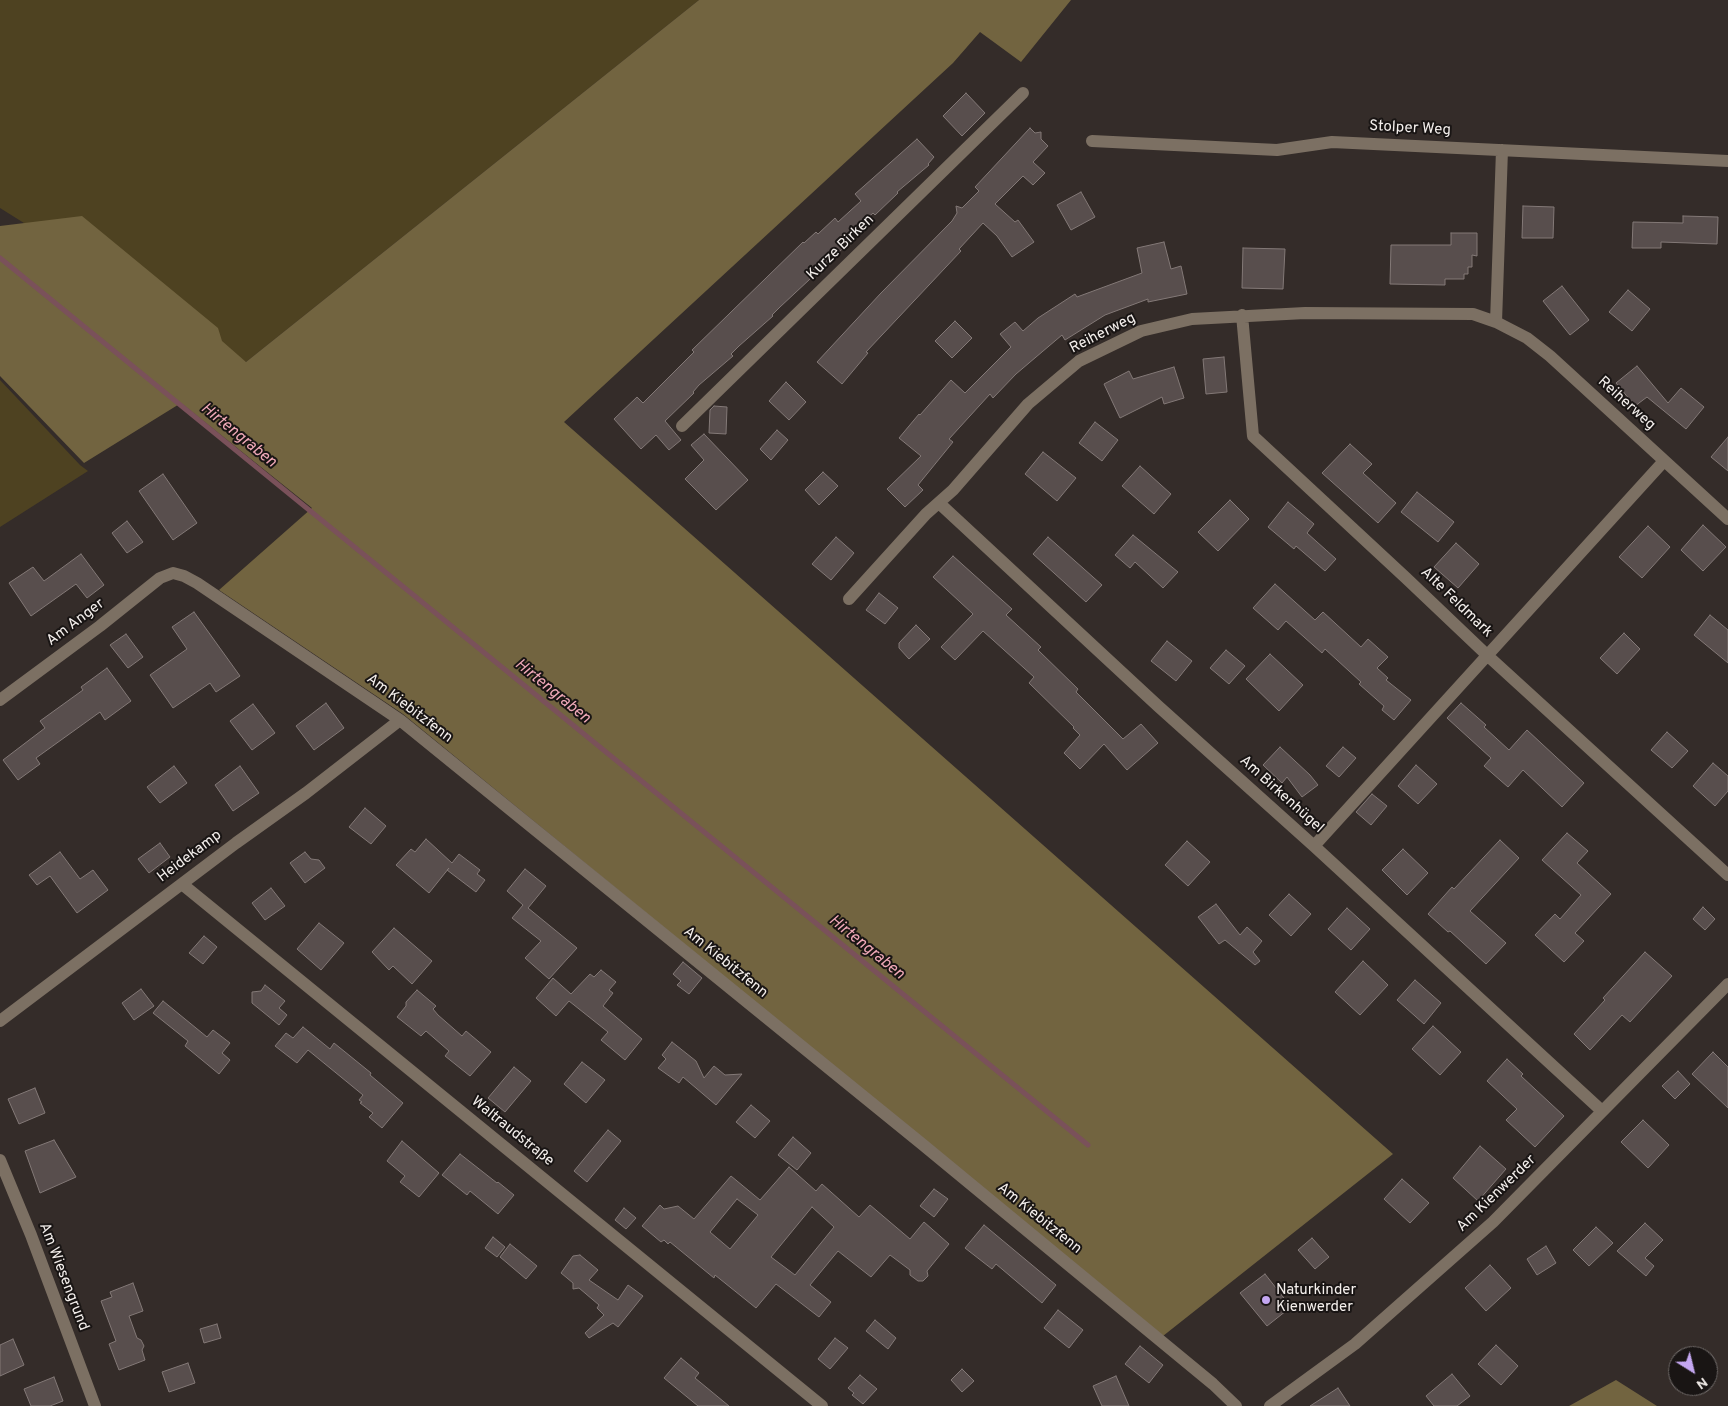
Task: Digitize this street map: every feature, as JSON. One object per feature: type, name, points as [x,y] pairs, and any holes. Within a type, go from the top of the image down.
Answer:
[{"type":"street","name":"Kurze Birken","points":[[682,426],[1023,93]]},
{"type":"street","name":"Stolper Weg","points":[[1092,141],[1277,150],[1332,142],[1728,161]]},
{"type":"street","points":[[1496,322],[1502,150]]},
{"type":"street","name":"Reiherweg","points":[[849,598],[926,514],[952,490],[1028,404],[1079,361],[1141,331],[1192,319],[1305,312],[1473,314],[1496,322],[1526,338],[1550,356],[1728,519]]},
{"type":"street","name":"Alte Feldmark","points":[[1242,315],[1253,436],[1488,656],[1728,875]]},
{"type":"street","points":[[1314,846],[1664,461]]},
{"type":"street","name":"Am Birkenhügel","points":[[939,503],[1151,700],[1314,846],[1602,1112]]},
{"type":"street","name":"Am Anger","points":[[0,700],[100,626],[160,578],[173,573]]},
{"type":"street","name":"Am Kiebitzfenn","points":[[173,573],[198,583],[400,720],[960,1175],[1213,1384],[1236,1406]]},
{"type":"street","name":"Heidekamp","points":[[0,1021],[236,843],[306,793],[400,720]]},
{"type":"street","name":"Waltraudstraße","points":[[182,884],[822,1406]]},
{"type":"street","name":"Am Kienwerder","points":[[1270,1406],[1354,1344],[1486,1228],[1728,984]]},
{"type":"street","name":"Am Wiesengrund","points":[[0,1160],[95,1406]]},
{"type":"shaded area","points":[[0,0],[699,0],[246,362],[0,208]]},
{"type":"shaded area","points":[[699,0],[1071,0],[1021,62],[980,32],[953,63],[564,422],[1393,1154],[1163,1336],[403,714],[219,590],[312,508],[181,403],[84,463],[0,376],[0,226],[82,216],[218,328],[222,341],[246,362]]},
{"type":"shaded area","points":[[0,380],[80,465],[88,471],[0,527]]},
{"type":"shaded area","points":[[1616,1380],[1657,1406],[1569,1406]]},
{"type":"building","points":[[966,93],[985,113],[962,136],[943,116]]},
{"type":"building","points":[[1030,128],[1035,133],[1041,132],[1041,139],[1048,146],[1033,162],[1045,173],[1033,185],[1023,176],[995,204],[1015,222],[1018,220],[1034,242],[1012,257],[997,236],[983,223],[959,249],[961,251],[866,352],[868,353],[842,384],[817,362],[952,221],[957,213],[956,206],[962,208],[979,191],[975,187]]},
{"type":"building","points":[[917,139],[934,157],[929,165],[897,192],[875,215],[873,213],[850,234],[854,238],[739,346],[731,354],[733,356],[699,385],[694,393],[665,421],[681,440],[669,450],[656,435],[641,449],[614,419],[637,397],[643,403],[694,352],[692,350],[803,242],[816,232],[818,234],[835,218],[838,222],[861,201],[855,194]]},
{"type":"building","points":[[1081,192],[1095,217],[1071,230],[1057,205]]},
{"type":"building","points":[[1523,206],[1554,207],[1553,238],[1522,238]]},
{"type":"building","points":[[1683,216],[1718,217],[1717,244],[1661,242],[1661,248],[1632,248],[1633,222],[1683,223]]},
{"type":"building","points":[[1451,233],[1477,233],[1477,256],[1472,255],[1472,267],[1468,267],[1468,274],[1464,274],[1464,279],[1445,279],[1445,285],[1390,284],[1391,245],[1451,245]]},
{"type":"building","points":[[1164,242],[1171,269],[1181,266],[1187,294],[1148,302],[1148,299],[1105,315],[1065,340],[1062,335],[1016,374],[993,398],[990,394],[949,439],[953,442],[918,485],[923,490],[905,507],[887,489],[921,456],[899,438],[951,380],[965,393],[1011,347],[1000,334],[1015,322],[1023,331],[1038,318],[1075,294],[1077,297],[1142,273],[1137,248]]},
{"type":"building","points":[[1243,248],[1285,249],[1283,289],[1242,288]]},
{"type":"building","points":[[1562,286],[1589,320],[1570,335],[1543,301]]},
{"type":"building","points":[[1628,290],[1650,309],[1632,331],[1609,312]]},
{"type":"building","points":[[955,321],[972,338],[952,358],[935,341]]},
{"type":"building","points":[[1224,357],[1227,392],[1206,394],[1203,359]]},
{"type":"building","points":[[1637,366],[1668,403],[1681,388],[1704,407],[1686,429],[1647,397],[1635,406],[1616,383]]},
{"type":"building","points":[[1174,367],[1184,398],[1164,404],[1162,397],[1120,418],[1104,384],[1129,371],[1133,379]]},
{"type":"building","points":[[786,382],[806,402],[789,420],[769,401]]},
{"type":"building","points":[[714,406],[727,407],[726,434],[709,433],[710,410]]},
{"type":"building","points":[[1095,422],[1118,440],[1102,461],[1079,443]]},
{"type":"building","points":[[777,430],[788,440],[771,460],[760,449]]},
{"type":"building","points":[[704,434],[748,480],[716,510],[685,479],[704,460],[691,445]]},
{"type":"building","points":[[1728,437],[1728,471],[1711,457]]},
{"type":"building","points":[[1350,444],[1372,464],[1363,473],[1396,503],[1378,523],[1322,473]]},
{"type":"building","points":[[1043,452],[1076,478],[1057,501],[1025,474]]},
{"type":"building","points":[[1140,466],[1171,494],[1154,514],[1122,486]]},
{"type":"building","points":[[823,472],[838,486],[819,505],[805,490]]},
{"type":"building","points":[[163,474],[197,523],[173,540],[139,491]]},
{"type":"building","points":[[1417,492],[1454,522],[1438,542],[1401,512]]},
{"type":"building","points":[[1230,500],[1249,519],[1218,551],[1198,532]]},
{"type":"building","points":[[1288,502],[1314,524],[1307,533],[1336,559],[1325,571],[1296,546],[1294,549],[1268,527]]},
{"type":"building","points":[[127,521],[143,542],[127,553],[112,533]]},
{"type":"building","points":[[1703,525],[1726,547],[1703,571],[1681,550]]},
{"type":"building","points":[[1648,526],[1670,547],[1642,578],[1619,557]]},
{"type":"building","points":[[1133,535],[1178,572],[1163,588],[1135,562],[1130,568],[1115,555]]},
{"type":"building","points":[[836,537],[854,553],[831,580],[812,564]]},
{"type":"building","points":[[1048,537],[1102,585],[1086,602],[1033,554]]},
{"type":"building","points":[[1456,543],[1479,564],[1458,588],[1434,567]]},
{"type":"building","points":[[81,554],[104,585],[87,598],[76,584],[31,616],[9,583],[33,567],[44,581]]},
{"type":"building","points":[[953,556],[1012,609],[1006,615],[1041,647],[1038,650],[1078,689],[1076,692],[1123,739],[1141,724],[1158,743],[1127,770],[1104,744],[1080,769],[1064,753],[1080,735],[1029,683],[1034,677],[983,631],[955,660],[941,647],[973,614],[933,577]]},
{"type":"building","points":[[1275,584],[1315,620],[1323,612],[1361,647],[1368,639],[1388,657],[1377,668],[1388,678],[1386,680],[1411,700],[1394,720],[1382,710],[1384,706],[1359,684],[1361,682],[1325,649],[1322,653],[1286,621],[1278,630],[1253,608]]},
{"type":"building","points":[[879,593],[898,608],[885,624],[866,610]]},
{"type":"building","points":[[194,612],[240,676],[216,692],[210,683],[173,708],[150,675],[187,649],[172,627]]},
{"type":"building","points":[[1710,615],[1728,630],[1728,663],[1694,635]]},
{"type":"building","points":[[916,625],[930,639],[909,659],[899,648],[899,643]]},
{"type":"building","points":[[1624,633],[1640,649],[1617,674],[1600,658]]},
{"type":"building","points":[[126,634],[143,657],[128,668],[110,645]]},
{"type":"building","points":[[1167,641],[1192,661],[1176,681],[1151,661]]},
{"type":"building","points":[[1226,650],[1245,666],[1229,684],[1210,668]]},
{"type":"building","points":[[1270,654],[1303,685],[1279,711],[1246,679]]},
{"type":"building","points":[[107,668],[131,701],[105,720],[100,712],[36,758],[40,764],[18,780],[3,760],[45,728],[40,721],[83,690],[81,687]]},
{"type":"building","points":[[326,703],[344,728],[314,750],[296,726]]},
{"type":"building","points":[[1461,703],[1486,725],[1484,727],[1509,750],[1527,730],[1584,783],[1562,807],[1523,770],[1508,787],[1484,766],[1491,758],[1447,718]]},
{"type":"building","points":[[253,704],[275,733],[252,750],[230,721]]},
{"type":"building","points":[[1667,732],[1688,751],[1672,768],[1651,750]]},
{"type":"building","points":[[1280,747],[1318,785],[1302,797],[1287,777],[1282,783],[1263,765]]},
{"type":"building","points":[[1343,747],[1356,758],[1339,777],[1326,766]]},
{"type":"building","points":[[1713,763],[1728,776],[1728,791],[1715,806],[1693,786]]},
{"type":"building","points":[[1416,765],[1437,784],[1418,804],[1398,786]]},
{"type":"building","points":[[174,766],[187,783],[160,803],[147,787]]},
{"type":"building","points":[[240,766],[259,793],[233,811],[215,785]]},
{"type":"building","points":[[1372,794],[1387,806],[1371,825],[1356,812]]},
{"type":"building","points":[[365,808],[386,826],[371,844],[349,827]]},
{"type":"building","points":[[1567,833],[1588,851],[1577,863],[1611,894],[1575,933],[1584,941],[1564,962],[1535,935],[1555,914],[1560,919],[1581,895],[1542,860]]},
{"type":"building","points":[[426,839],[452,863],[459,854],[480,870],[477,874],[485,880],[476,892],[447,870],[429,893],[396,865],[411,849],[415,852]]},
{"type":"building","points":[[1500,840],[1519,858],[1470,911],[1506,943],[1486,964],[1428,914],[1452,887],[1454,889]]},
{"type":"building","points":[[1187,841],[1210,862],[1188,886],[1165,865]]},
{"type":"building","points":[[160,843],[170,857],[149,873],[138,859]]},
{"type":"building","points":[[1403,849],[1428,873],[1407,895],[1382,870]]},
{"type":"building","points":[[60,852],[80,879],[93,870],[108,890],[77,913],[50,876],[37,885],[29,875]]},
{"type":"building","points":[[305,852],[311,859],[319,860],[325,868],[305,883],[290,863]]},
{"type":"building","points":[[525,869],[546,886],[528,908],[577,948],[549,979],[525,958],[541,941],[512,918],[523,905],[507,891]]},
{"type":"building","points":[[271,888],[285,906],[265,920],[252,903]]},
{"type":"building","points":[[1289,894],[1311,914],[1291,936],[1269,915]]},
{"type":"building","points":[[1216,904],[1240,935],[1247,927],[1262,941],[1253,952],[1260,961],[1255,965],[1225,940],[1219,944],[1198,917]]},
{"type":"building","points":[[1703,907],[1715,919],[1705,930],[1693,919]]},
{"type":"building","points":[[1347,908],[1370,929],[1351,950],[1328,929]]},
{"type":"building","points":[[319,923],[344,943],[321,970],[297,949]]},
{"type":"building","points":[[394,928],[432,961],[412,984],[393,966],[389,970],[372,952]]},
{"type":"building","points":[[204,936],[217,947],[203,964],[189,953]]},
{"type":"building","points":[[1645,952],[1672,976],[1630,1022],[1622,1015],[1590,1050],[1574,1034],[1605,1000],[1603,998]]},
{"type":"building","points":[[1363,961],[1388,985],[1360,1015],[1335,992]]},
{"type":"building","points":[[683,962],[702,978],[689,994],[677,985],[681,981],[673,974]]},
{"type":"building","points":[[601,970],[616,982],[609,990],[613,993],[603,1006],[642,1039],[625,1060],[601,1040],[608,1032],[569,1001],[556,1016],[536,998],[553,978],[571,994],[590,974],[594,977]]},
{"type":"building","points":[[1415,980],[1441,1003],[1424,1024],[1397,1000]]},
{"type":"building","points":[[265,985],[285,1001],[279,1008],[287,1015],[279,1025],[252,1003],[252,992],[261,991]]},
{"type":"building","points":[[141,989],[154,1006],[134,1020],[122,1003]]},
{"type":"building","points":[[417,990],[436,1006],[433,1009],[438,1015],[462,1036],[466,1031],[491,1052],[470,1076],[445,1056],[449,1051],[426,1031],[421,1036],[397,1017],[406,1006],[406,1002]]},
{"type":"building","points":[[163,1001],[207,1037],[213,1030],[230,1043],[222,1053],[230,1060],[219,1074],[185,1046],[188,1041],[153,1013]]},
{"type":"building","points":[[1433,1026],[1461,1052],[1440,1075],[1412,1049]]},
{"type":"building","points":[[303,1027],[330,1049],[334,1043],[371,1073],[370,1075],[403,1103],[382,1128],[369,1117],[373,1113],[360,1103],[362,1102],[359,1100],[363,1095],[308,1050],[297,1063],[275,1046],[286,1033],[293,1038]]},
{"type":"building","points":[[672,1042],[696,1061],[704,1078],[714,1066],[725,1075],[742,1074],[716,1105],[683,1077],[679,1083],[658,1068],[666,1059],[662,1055]]},
{"type":"building","points":[[1713,1052],[1728,1067],[1728,1108],[1692,1074]]},
{"type":"building","points":[[1507,1059],[1523,1074],[1521,1076],[1564,1116],[1535,1147],[1506,1120],[1517,1109],[1487,1081]]},
{"type":"building","points":[[582,1062],[605,1080],[586,1103],[564,1084]]},
{"type":"building","points":[[514,1067],[531,1081],[505,1112],[488,1098]]},
{"type":"building","points":[[1678,1071],[1690,1084],[1675,1099],[1662,1086]]},
{"type":"building","points":[[35,1088],[45,1113],[19,1124],[8,1099]]},
{"type":"building","points":[[751,1105],[770,1121],[755,1138],[736,1122]]},
{"type":"building","points":[[1643,1120],[1669,1145],[1648,1168],[1621,1142]]},
{"type":"building","points":[[608,1130],[621,1141],[587,1182],[574,1171]]},
{"type":"building","points":[[793,1137],[811,1153],[797,1170],[778,1155]]},
{"type":"building","points":[[54,1140],[76,1177],[40,1193],[25,1151]]},
{"type":"building","points":[[402,1141],[439,1173],[419,1197],[400,1182],[405,1176],[387,1161]]},
{"type":"building","points":[[1480,1146],[1506,1169],[1478,1201],[1453,1178]]},
{"type":"building","points":[[460,1154],[514,1195],[498,1214],[470,1191],[467,1195],[442,1175]]},
{"type":"building","points":[[789,1167],[816,1191],[822,1184],[859,1217],[870,1205],[910,1239],[924,1222],[949,1244],[927,1271],[928,1276],[923,1281],[918,1281],[910,1275],[910,1270],[890,1255],[871,1277],[838,1251],[810,1285],[831,1302],[819,1317],[776,1284],[756,1308],[715,1275],[714,1278],[670,1242],[668,1244],[664,1240],[661,1242],[642,1226],[660,1205],[664,1209],[678,1206],[694,1219],[731,1176],[760,1200]],"holes":[[[737,1199],[758,1215],[730,1249],[710,1232]],[[812,1207],[834,1227],[795,1275],[771,1257]]]},
{"type":"building","points":[[1402,1179],[1429,1203],[1410,1223],[1384,1199]]},
{"type":"building","points":[[934,1189],[948,1199],[934,1217],[920,1206]]},
{"type":"building","points":[[624,1208],[636,1218],[626,1229],[615,1220]]},
{"type":"building","points":[[1645,1223],[1663,1240],[1645,1258],[1654,1266],[1646,1276],[1617,1251]]},
{"type":"building","points":[[984,1225],[1056,1285],[1042,1303],[996,1264],[992,1269],[965,1248]]},
{"type":"building","points":[[1596,1227],[1613,1243],[1589,1266],[1573,1250]]},
{"type":"building","points":[[493,1237],[505,1247],[497,1257],[485,1248]]},
{"type":"building","points":[[1312,1238],[1329,1257],[1315,1269],[1298,1250]]},
{"type":"building","points":[[510,1244],[537,1266],[526,1279],[500,1257]]},
{"type":"building","points":[[1546,1246],[1556,1263],[1537,1275],[1527,1259]]},
{"type":"building","points":[[580,1255],[598,1270],[589,1280],[618,1300],[628,1285],[643,1296],[618,1327],[613,1323],[589,1338],[585,1333],[604,1315],[597,1308],[599,1305],[579,1288],[573,1289],[573,1283],[561,1273],[573,1256]]},
{"type":"building","points":[[1490,1265],[1511,1288],[1486,1311],[1465,1288]]},
{"type":"building","name":"Naturkinder Kienwerder","points":[[1265,1274],[1291,1307],[1267,1326],[1240,1293]]},
{"type":"building","points":[[133,1283],[143,1311],[129,1316],[137,1338],[141,1340],[144,1346],[142,1350],[145,1360],[119,1370],[109,1344],[116,1341],[101,1301],[112,1297],[110,1292]]},
{"type":"building","points":[[1058,1310],[1083,1330],[1069,1348],[1044,1328]]},
{"type":"building","points":[[875,1320],[896,1338],[888,1349],[866,1331]]},
{"type":"building","points":[[217,1324],[221,1338],[204,1343],[200,1329]]},
{"type":"building","points":[[835,1338],[848,1348],[830,1369],[818,1359]]},
{"type":"building","points":[[13,1339],[24,1365],[0,1376],[0,1345]]},
{"type":"building","points":[[1496,1345],[1518,1366],[1501,1385],[1478,1364]]},
{"type":"building","points":[[1140,1346],[1163,1365],[1149,1383],[1125,1364]]},
{"type":"building","points":[[681,1358],[699,1373],[695,1378],[729,1406],[698,1406],[664,1378]]},
{"type":"building","points":[[188,1363],[195,1383],[169,1392],[162,1372]]},
{"type":"building","points":[[962,1369],[974,1381],[962,1392],[951,1380]]},
{"type":"building","points":[[1452,1374],[1470,1396],[1457,1406],[1434,1406],[1426,1396]]},
{"type":"building","points":[[860,1375],[877,1389],[863,1404],[852,1395],[854,1393],[848,1388]]},
{"type":"building","points":[[1116,1376],[1129,1406],[1102,1406],[1093,1386]]},
{"type":"building","points":[[54,1377],[63,1401],[50,1406],[31,1406],[24,1389]]},
{"type":"building","points":[[1338,1388],[1350,1406],[1310,1406]]},
{"type":"waterway","name":"Hirtengraben","points":[[0,258],[1088,1145]]},
{"type":"place","name":"Naturkinder Kienwerder","points":[[1266,1300]]}]
